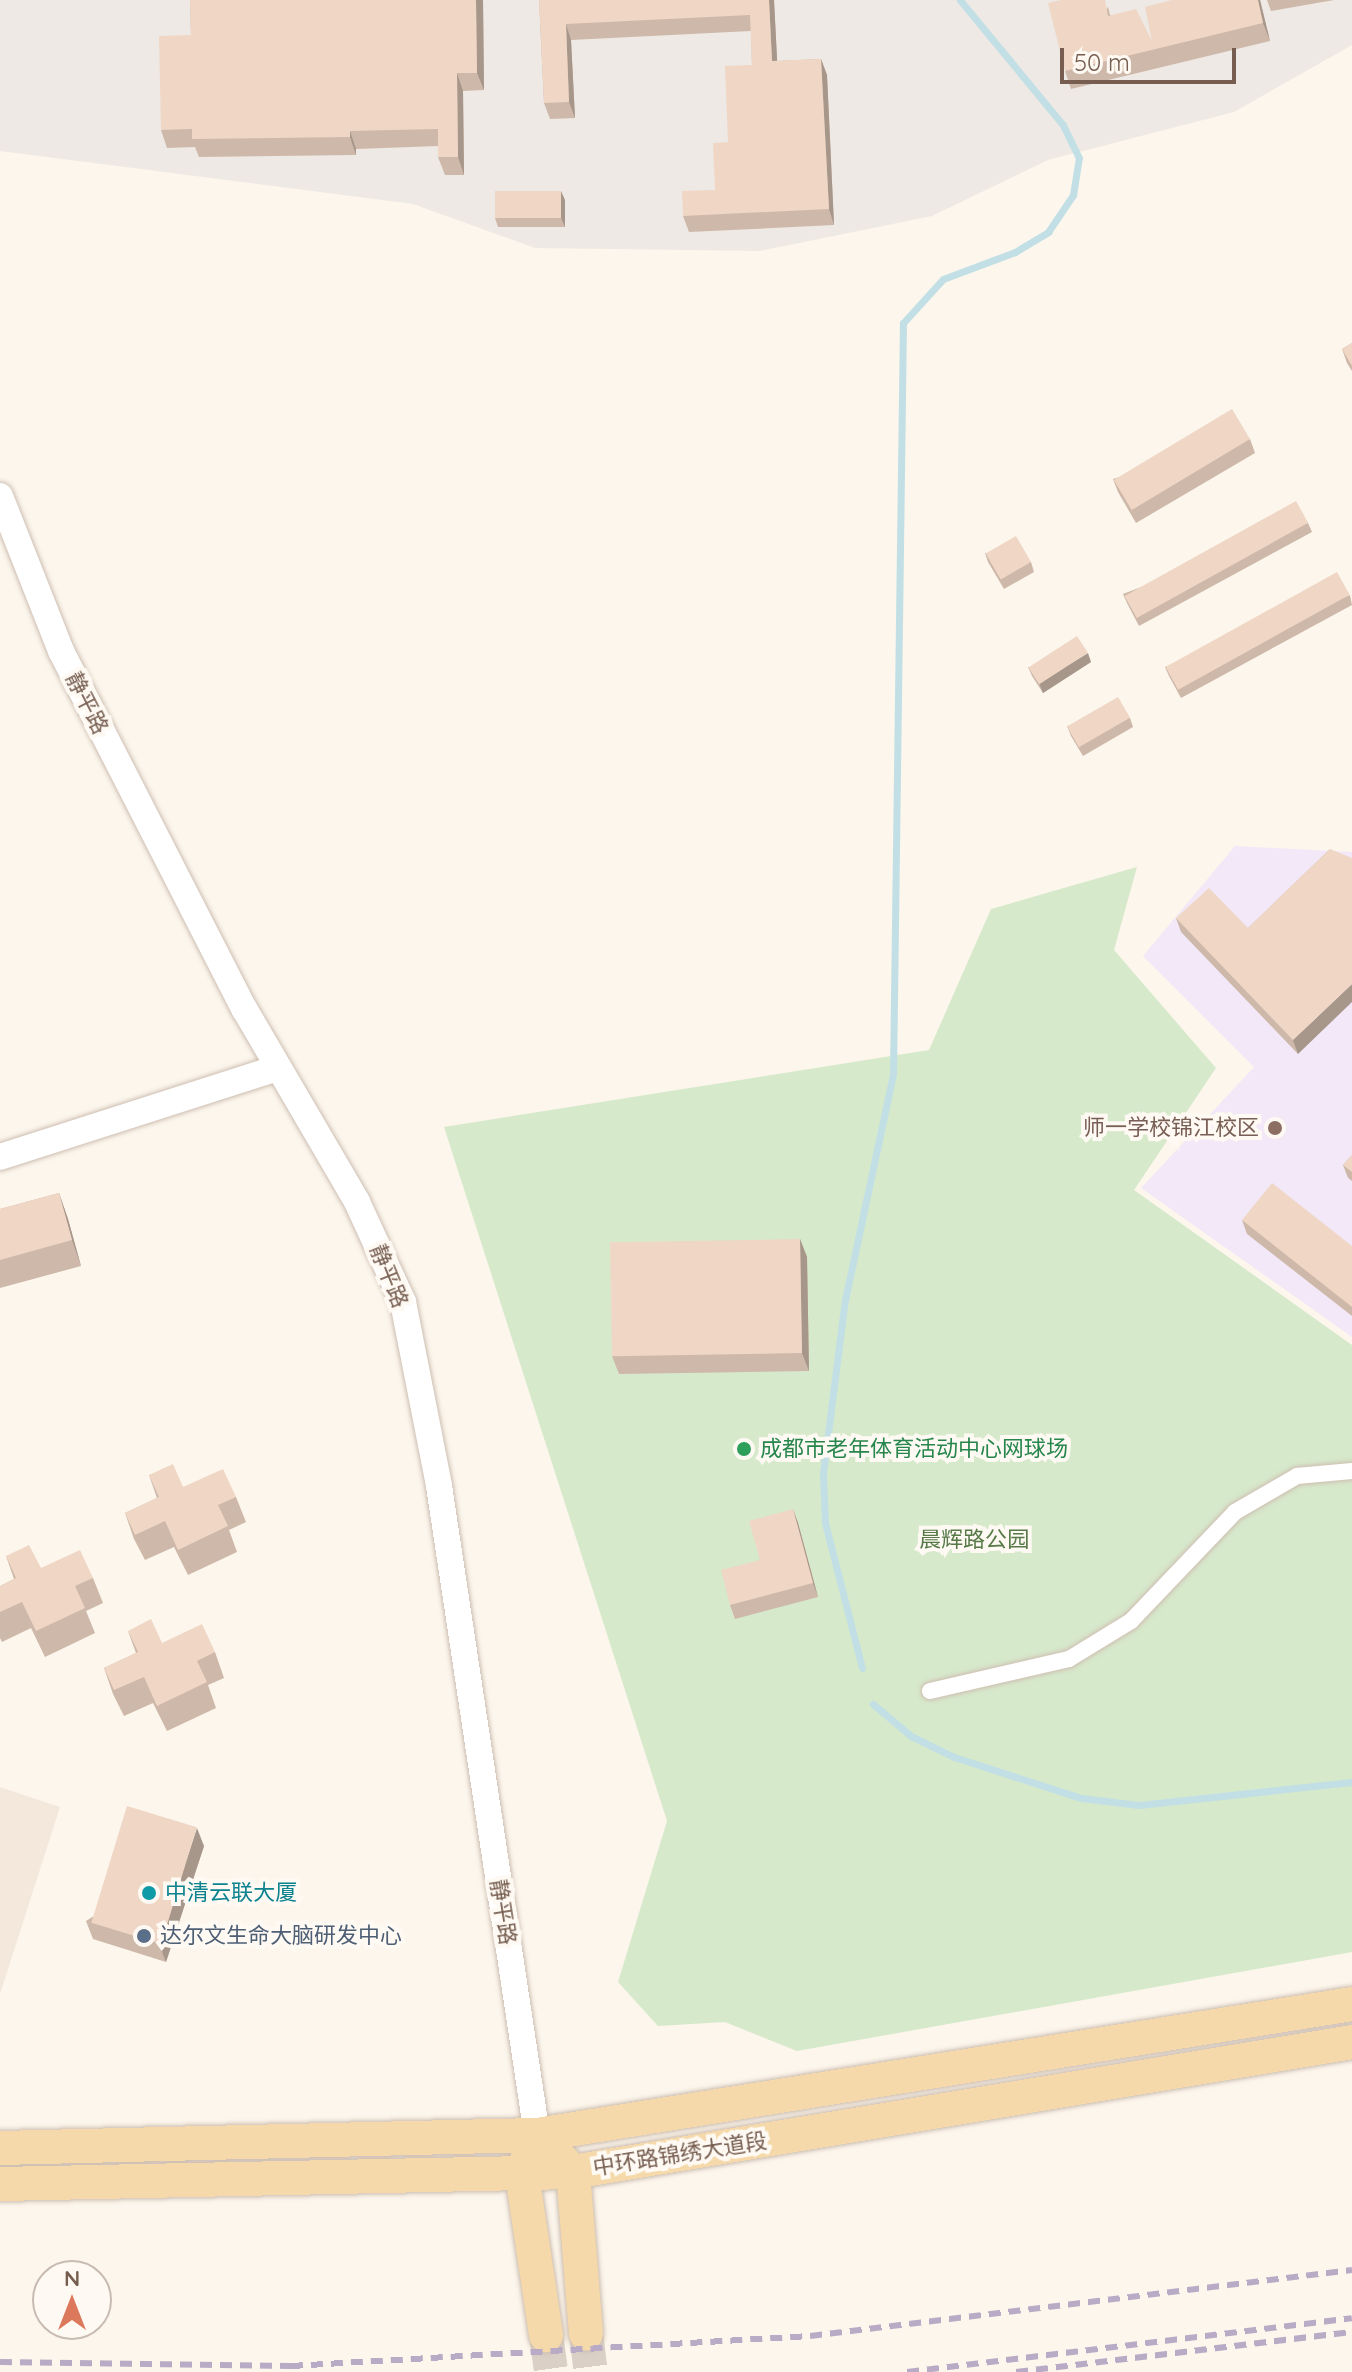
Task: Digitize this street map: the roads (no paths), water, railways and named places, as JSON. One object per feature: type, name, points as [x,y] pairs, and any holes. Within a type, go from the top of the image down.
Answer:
[{"type":"main road","name":"中环路锦绣大道段","points":[[0,2148],[537,2135],[1352,2004]]},
{"type":"main road","name":"中环路锦绣大道段","points":[[0,2184],[573,2172],[1352,2042]]},
{"type":"main road","points":[[546,2335],[522,2174],[537,2135],[573,2172],[586,2333]]},
{"type":"street","name":"静平路","points":[[0,496],[61,651],[278,1068],[357,1202],[403,1302],[439,1486],[537,2135]]},
{"type":"street","points":[[0,1157],[278,1068]]},
{"type":"street","points":[[930,1691],[1069,1659],[1131,1621],[1235,1512],[1297,1476],[1352,1471]]},
{"type":"waterway","points":[[862,1668],[825,1523],[823,1473],[845,1300],[893,1075],[903,323],[943,279],[1015,252],[1048,232],[1073,195],[1079,158],[1063,125],[960,0]]},
{"type":"waterway","points":[[873,1704],[911,1736],[954,1757],[1081,1798],[1139,1805],[1352,1782]]},
{"type":"tunnel","points":[[586,2333],[591,2372]]},
{"type":"tunnel","points":[[546,2335],[551,2372]]},
{"type":"railway","points":[[0,2362],[291,2366],[810,2336],[1352,2270]]},
{"type":"railway","points":[[907,2372],[1352,2318]]},
{"type":"railway","points":[[1016,2372],[1352,2332]]},
{"type":"place","name":"师一学校锦江校区","points":[[1275,1128]]},
{"type":"place","name":"成都市老年体育活动中心网球场","points":[[744,1449]]},
{"type":"place","name":"中清云联大厦","points":[[149,1893]]},
{"type":"place","name":"达尔文生命大脑研发中心","points":[[144,1936]]},
{"type":"park label","name":"晨辉路公园","points":[[974,1540]]}]
